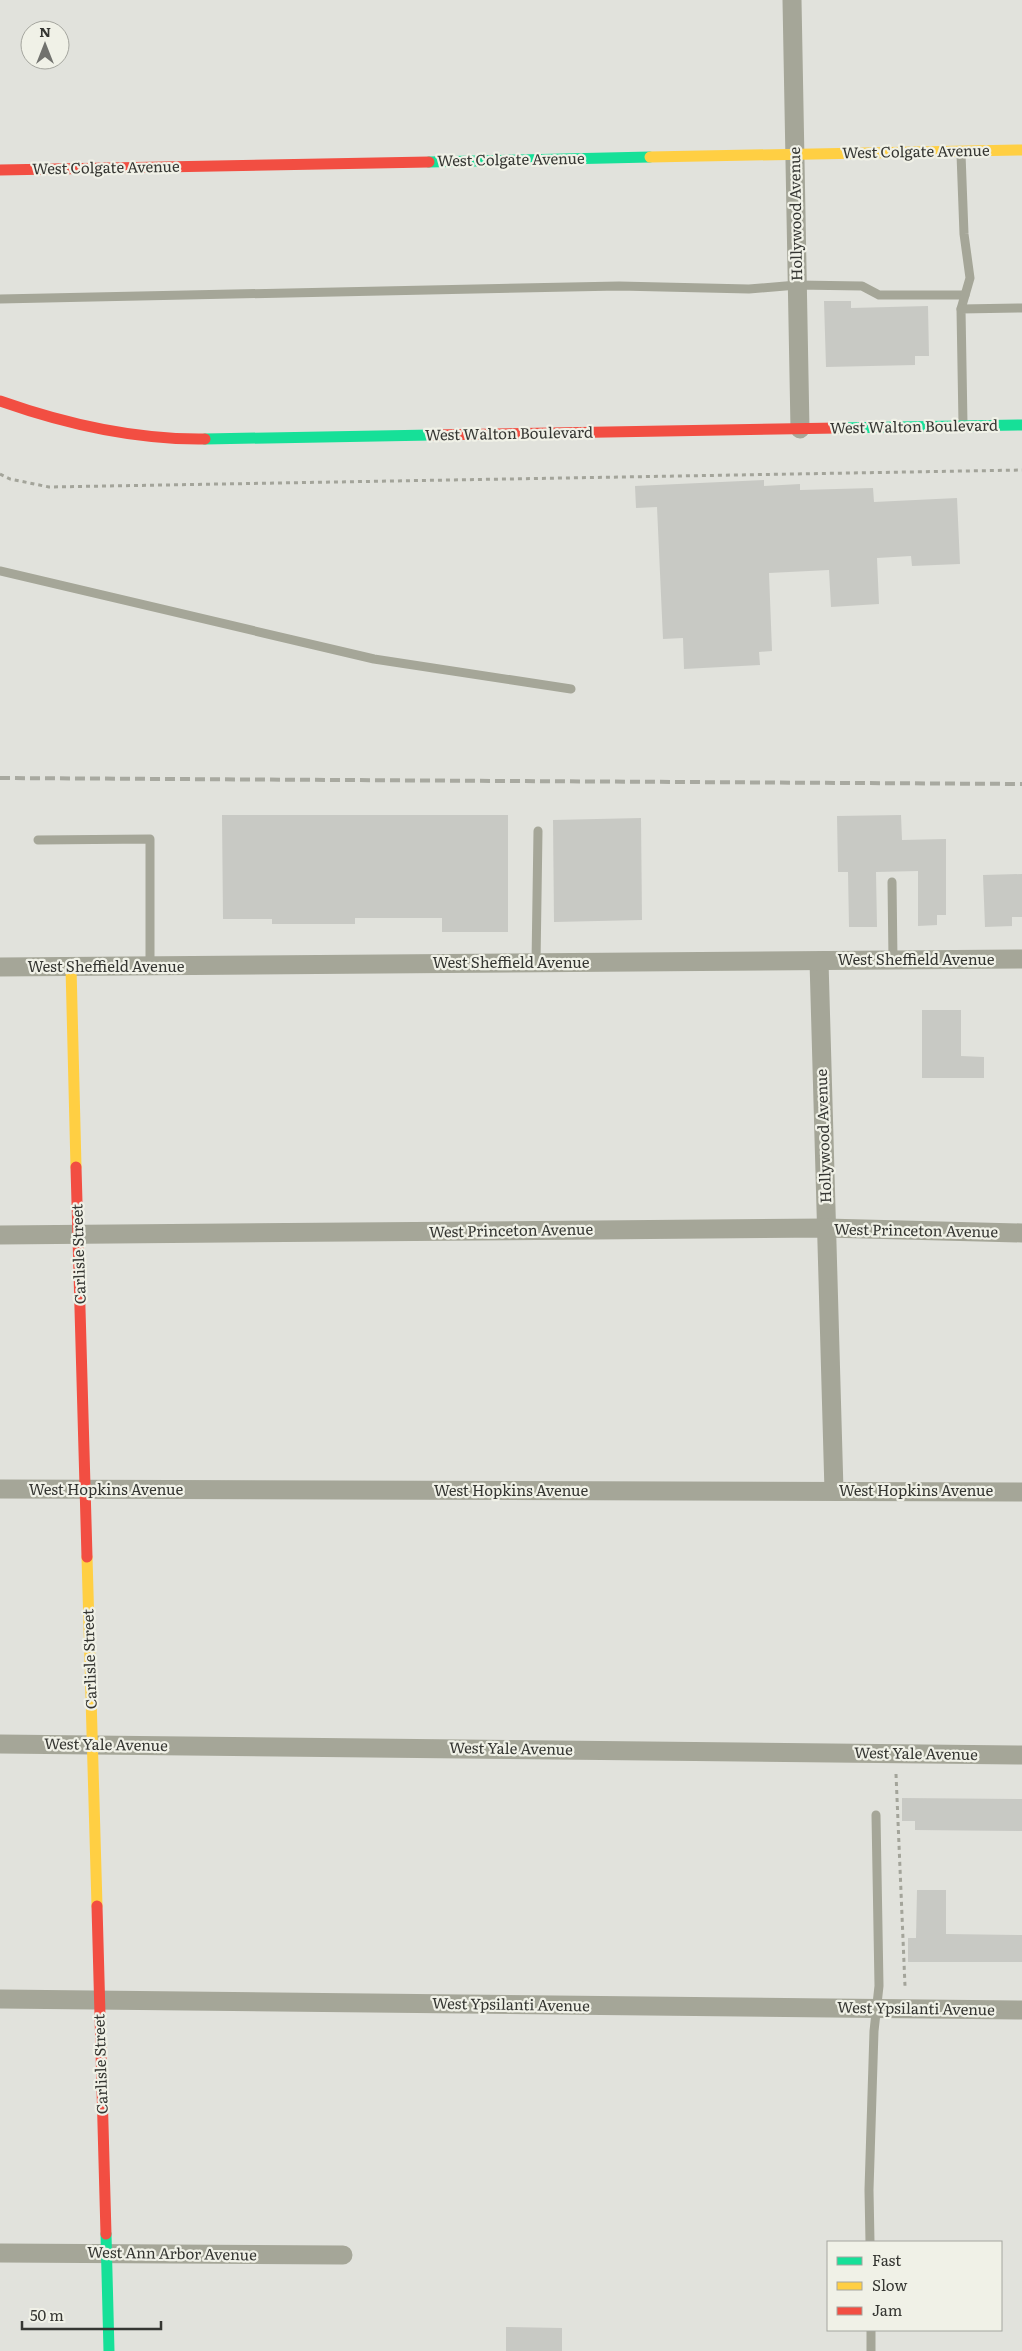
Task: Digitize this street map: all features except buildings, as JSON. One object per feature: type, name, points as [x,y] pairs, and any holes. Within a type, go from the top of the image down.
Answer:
[{"type":"street","name":"Hollywood Avenue","points":[[792,0],[800,428]]},
{"type":"street","name":"West Colgate Avenue","points":[[0,170],[1022,150]]},
{"type":"street","name":"West Walton Boulevard","points":[[0,401],[34,412],[91,426],[123,432],[192,439],[1022,425]]},
{"type":"street","name":"West Sheffield Avenue","points":[[0,967],[1022,959]]},
{"type":"street","name":"Hollywood Avenue","points":[[819,961],[834,1491]]},
{"type":"street","name":"Carlisle Street","points":[[71,967],[109,2351]]},
{"type":"street","name":"West Princeton Avenue","points":[[0,1235],[78,1236],[826,1228],[1022,1233]]},
{"type":"street","name":"West Hopkins Avenue","points":[[0,1489],[1022,1492]]},
{"type":"street","name":"West Yale Avenue","points":[[0,1744],[1022,1755]]},
{"type":"street","name":"West Ypsilanti Avenue","points":[[0,1999],[1022,2010]]},
{"type":"street","name":"West Ann Arbor Avenue","points":[[0,2253],[343,2256]]},
{"type":"lane","points":[[961,152],[964,234],[970,278],[961,309],[963,426]]},
{"type":"lane","points":[[0,300],[610,286],[749,289],[797,285],[862,286],[879,296],[965,295]]},
{"type":"lane","points":[[961,309],[1022,308]]},
{"type":"lane","points":[[0,571],[374,659],[571,689]]},
{"type":"lane","points":[[536,963],[538,831]]},
{"type":"lane","points":[[38,840],[150,839],[150,966]]},
{"type":"lane","points":[[892,882],[893,960]]},
{"type":"lane","points":[[870,2241],[869,2180],[874,2031],[879,1986],[876,1815]]},
{"type":"lane","points":[[871,2331],[871,2351]]},
{"type":"path","points":[[0,474],[10,479],[49,487],[1022,470]]},
{"type":"path","points":[[896,1774],[905,1986]]},
{"type":"railway","points":[[0,778],[1022,784]]},
{"type":"traffic: fast","points":[[429,162],[650,157]]},
{"type":"traffic: fast","points":[[838,428],[1022,425]]},
{"type":"traffic: fast","points":[[205,439],[432,435]]},
{"type":"traffic: fast","points":[[106,2234],[109,2351]]},
{"type":"traffic: slow","points":[[650,157],[1022,150]]},
{"type":"traffic: slow","points":[[71,967],[76,1167]]},
{"type":"traffic: slow","points":[[87,1557],[97,1906]]},
{"type":"traffic: jam","points":[[0,170],[429,162]]},
{"type":"traffic: jam","points":[[0,401],[50,417],[101,429],[153,437],[205,439]]},
{"type":"traffic: jam","points":[[432,435],[838,428]]},
{"type":"traffic: jam","points":[[76,1167],[87,1557]]},
{"type":"traffic: jam","points":[[97,1906],[106,2234]]}]
